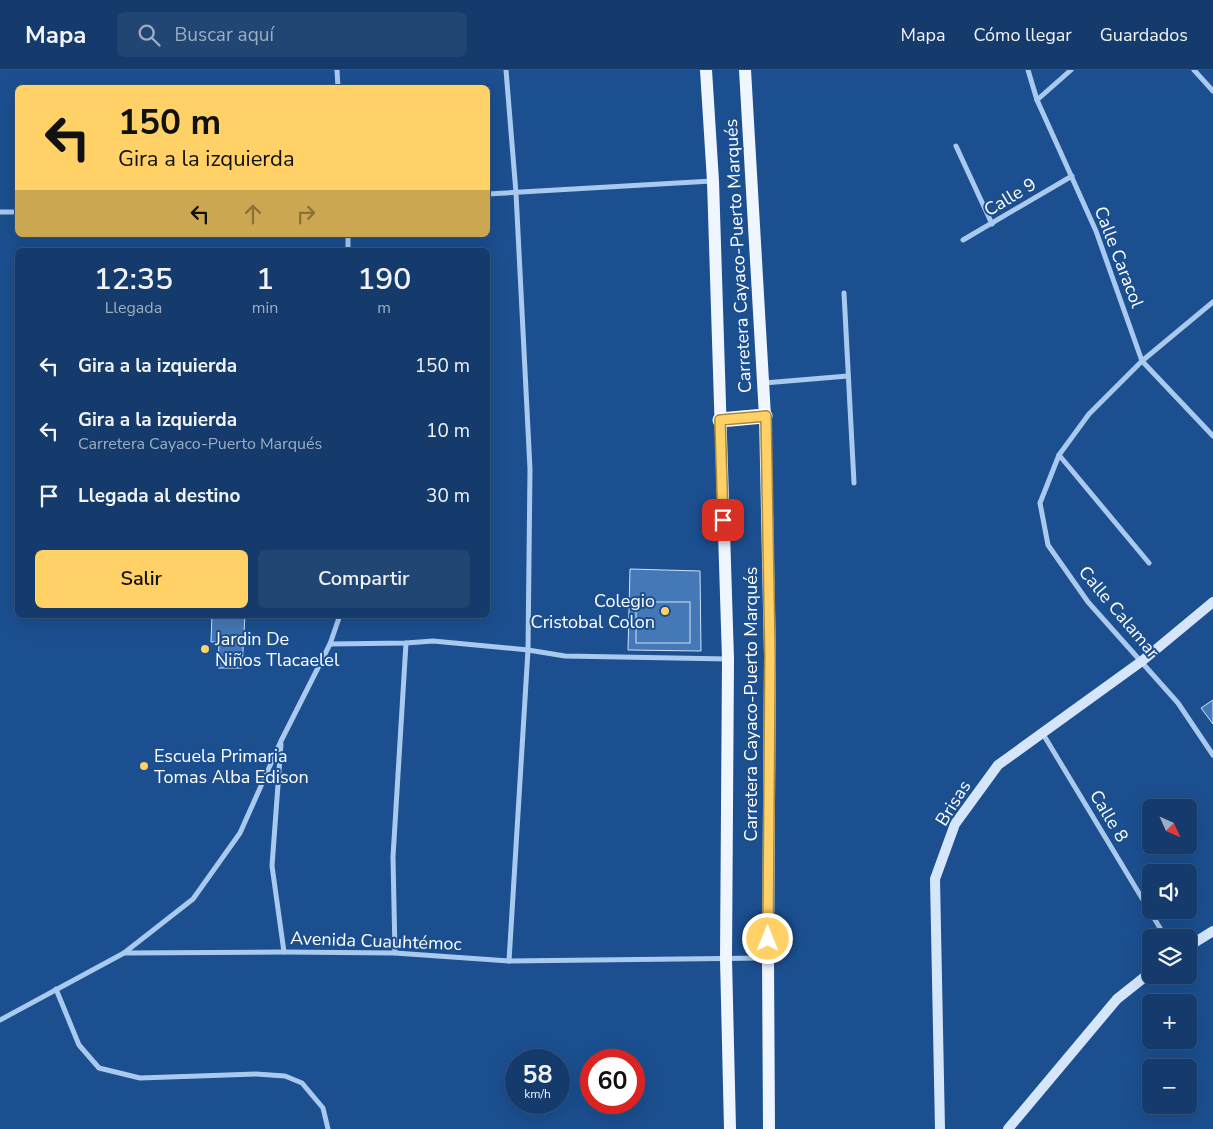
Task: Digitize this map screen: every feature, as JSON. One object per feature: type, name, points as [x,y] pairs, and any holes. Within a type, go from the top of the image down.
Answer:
[{"type":"highway","points":[[720,420],[766,416]]},
{"type":"main road","name":"Carretera Cayaco-Puerto Marqués","points":[[706,70],[712,181],[728,659],[726,958],[730,1129]]},
{"type":"main road","name":"Carretera Cayaco-Puerto Marqués","points":[[744,70],[766,416],[770,656],[769,1129]]},
{"type":"street","points":[[336,70],[338,85]]},
{"type":"street","points":[[506,70],[516,193],[530,469],[528,650],[509,961]]},
{"type":"street","name":"Calle Caracol","points":[[1028,70],[1037,100],[1096,231],[1142,361],[1213,436]]},
{"type":"street","points":[[1037,100],[1072,70]]},
{"type":"street","points":[[1194,70],[1213,91]]},
{"type":"street","points":[[956,146],[992,224]]},
{"type":"street","name":"Calle 9","points":[[963,240],[1072,176]]},
{"type":"street","points":[[490,194],[712,181]]},
{"type":"street","points":[[0,212],[15,212]]},
{"type":"street","points":[[844,293],[854,483]]},
{"type":"street","name":"Calle Calamar","points":[[1213,302],[1142,361],[1089,414],[1059,455],[1040,503],[1048,545],[1088,602],[1178,703],[1213,755]]},
{"type":"street","points":[[763,383],[848,376]]},
{"type":"street","points":[[1059,455],[1149,563]]},
{"type":"street","name":"Brisas","points":[[940,1129],[935,880],[955,824],[998,765],[1044,734],[1142,661],[1213,602]]},
{"type":"street","points":[[124,954],[193,900],[240,833],[281,741],[330,644],[339,618]]},
{"type":"street","points":[[330,644],[406,643],[434,640],[565,656],[728,659]]},
{"type":"street","points":[[395,953],[393,857],[406,643]]},
{"type":"street","name":"Calle 8","points":[[1044,734],[1161,929]]},
{"type":"street","points":[[281,741],[272,866],[284,952]]},
{"type":"street","points":[[1197,941],[1213,931]]},
{"type":"street","name":"Avenida Cuauhtémoc","points":[[0,1020],[124,954],[395,953],[509,961],[768,958]]},
{"type":"street","points":[[1008,1129],[1116,1000],[1142,979]]},
{"type":"street","points":[[56,990],[79,1045],[99,1068],[140,1078],[256,1074],[285,1076],[302,1083],[323,1108],[328,1129]]},
{"type":"building","name":"Colegio Cristobal Colon","points":[[630,569],[700,571],[701,651],[628,650]]},
{"type":"building","points":[[636,602],[690,602],[690,643],[636,643]]},
{"type":"building","points":[[212,618],[245,618],[242,668],[218,668],[219,642],[211,642]]},
{"type":"building","points":[[1213,700],[1213,724],[1201,708]]},
{"type":"place","name":"Colegio Cristobal Colon","points":[[665,611]]},
{"type":"place","name":"Jardin De Niños Tlacaelel","points":[[205,649]]},
{"type":"place","name":"Escuela Primaria Tomas Alba Edison","points":[[144,766]]},
{"type":"route","points":[[723,520],[720,420],[766,416],[770,656],[768,939]]}]
